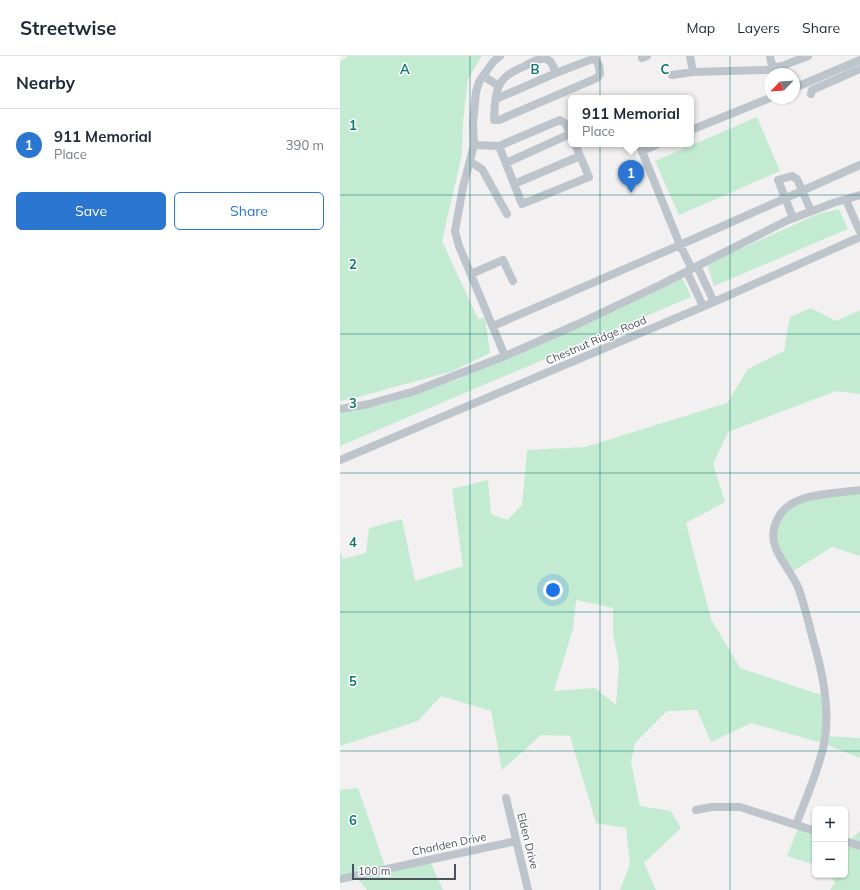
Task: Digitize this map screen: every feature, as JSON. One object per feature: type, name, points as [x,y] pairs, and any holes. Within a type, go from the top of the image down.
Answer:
[{"type":"street","points":[[500,56],[492,62],[479,82],[476,92],[473,123],[474,145],[463,187],[455,231],[459,246],[505,356]]},
{"type":"street","points":[[690,56],[693,72]]},
{"type":"street","points":[[770,56],[771,62],[775,68],[808,56]]},
{"type":"street","points":[[496,99],[595,58],[599,66],[600,74],[597,78],[499,120],[494,120],[496,99],[499,86],[507,75],[540,58],[547,58],[551,62],[556,73]]},
{"type":"street","points":[[800,85],[860,60]]},
{"type":"street","points":[[811,94],[812,90],[860,69]]},
{"type":"street","points":[[672,75],[693,72],[764,70]]},
{"type":"street","points":[[483,76],[499,86]]},
{"type":"street","points":[[694,129],[764,100]]},
{"type":"street","points":[[474,145],[499,146],[560,120],[566,124],[568,128]]},
{"type":"street","points":[[506,163],[568,136]]},
{"type":"street","points":[[499,146],[522,204],[589,177],[576,147]]},
{"type":"street","points":[[641,147],[680,245],[692,269],[714,302]]},
{"type":"street","points":[[514,184],[580,156]]},
{"type":"street","points":[[470,162],[482,169],[507,214]]},
{"type":"street","points":[[493,326],[860,165]]},
{"type":"street","points":[[793,218],[778,180],[792,176],[798,179],[811,211]]},
{"type":"street","points":[[340,409],[369,404],[415,391],[505,356],[578,324],[793,218],[846,200],[859,198]]},
{"type":"street","points":[[846,200],[860,232]]},
{"type":"street","name":"Chestnut Ridge Road","points":[[340,460],[714,302],[860,237]]},
{"type":"street","points":[[471,274],[503,260],[514,281]]},
{"type":"street","points":[[692,269],[703,306]]},
{"type":"street","points":[[796,824],[820,759],[826,730],[826,710],[817,653],[799,589],[779,556],[773,533],[778,518],[783,510],[796,500],[806,497],[860,490]]},
{"type":"street","name":"Elden Drive","points":[[506,798],[528,890]]},
{"type":"street","points":[[696,810],[711,807],[740,807],[812,830]]},
{"type":"street","name":"Charlden Drive","points":[[340,879],[516,841]]},
{"type":"street","points":[[848,842],[860,846]]},
{"type":"green space","points":[[348,56],[482,56],[468,79],[463,121],[462,154],[442,241],[478,319],[485,318],[490,353],[453,371],[340,401],[340,62]]},
{"type":"green space","points":[[757,117],[780,171],[679,215],[655,161],[687,147],[694,147],[694,144]]},
{"type":"green space","points":[[839,209],[848,229],[714,286],[707,264],[818,214]]},
{"type":"green space","points":[[682,277],[691,297],[340,446],[340,412],[382,405],[459,379]]},
{"type":"green space","points":[[811,308],[836,321],[860,310],[860,394],[836,391],[728,432],[713,464],[725,502],[686,523],[711,619],[740,668],[821,695],[825,736],[860,738],[860,758],[822,743],[751,723],[711,742],[697,710],[667,711],[635,743],[631,762],[640,806],[671,811],[681,828],[644,863],[656,890],[620,890],[630,864],[626,828],[596,823],[570,736],[541,735],[502,770],[491,711],[441,696],[418,721],[340,746],[340,550],[343,559],[366,553],[369,528],[402,519],[415,581],[463,566],[452,489],[488,480],[491,514],[507,520],[522,505],[527,450],[585,447],[727,403],[748,369],[784,351],[790,317]],"holes":[[[576,600],[613,608],[613,633],[619,665],[616,705],[595,688],[554,691],[573,629]]]},
{"type":"green space","points":[[860,489],[860,556],[832,547],[790,573],[775,534],[788,503]]},
{"type":"green space","points":[[358,788],[386,869],[430,861],[443,890],[367,890],[355,875],[340,876],[340,790]]},
{"type":"green space","points":[[801,822],[812,826],[812,864],[787,856]]},
{"type":"green space","points":[[860,831],[860,890],[830,890],[835,883],[832,878],[848,878],[848,838],[851,839]]},
{"type":"place","name":"911 Memorial","points":[[631,193]]}]
